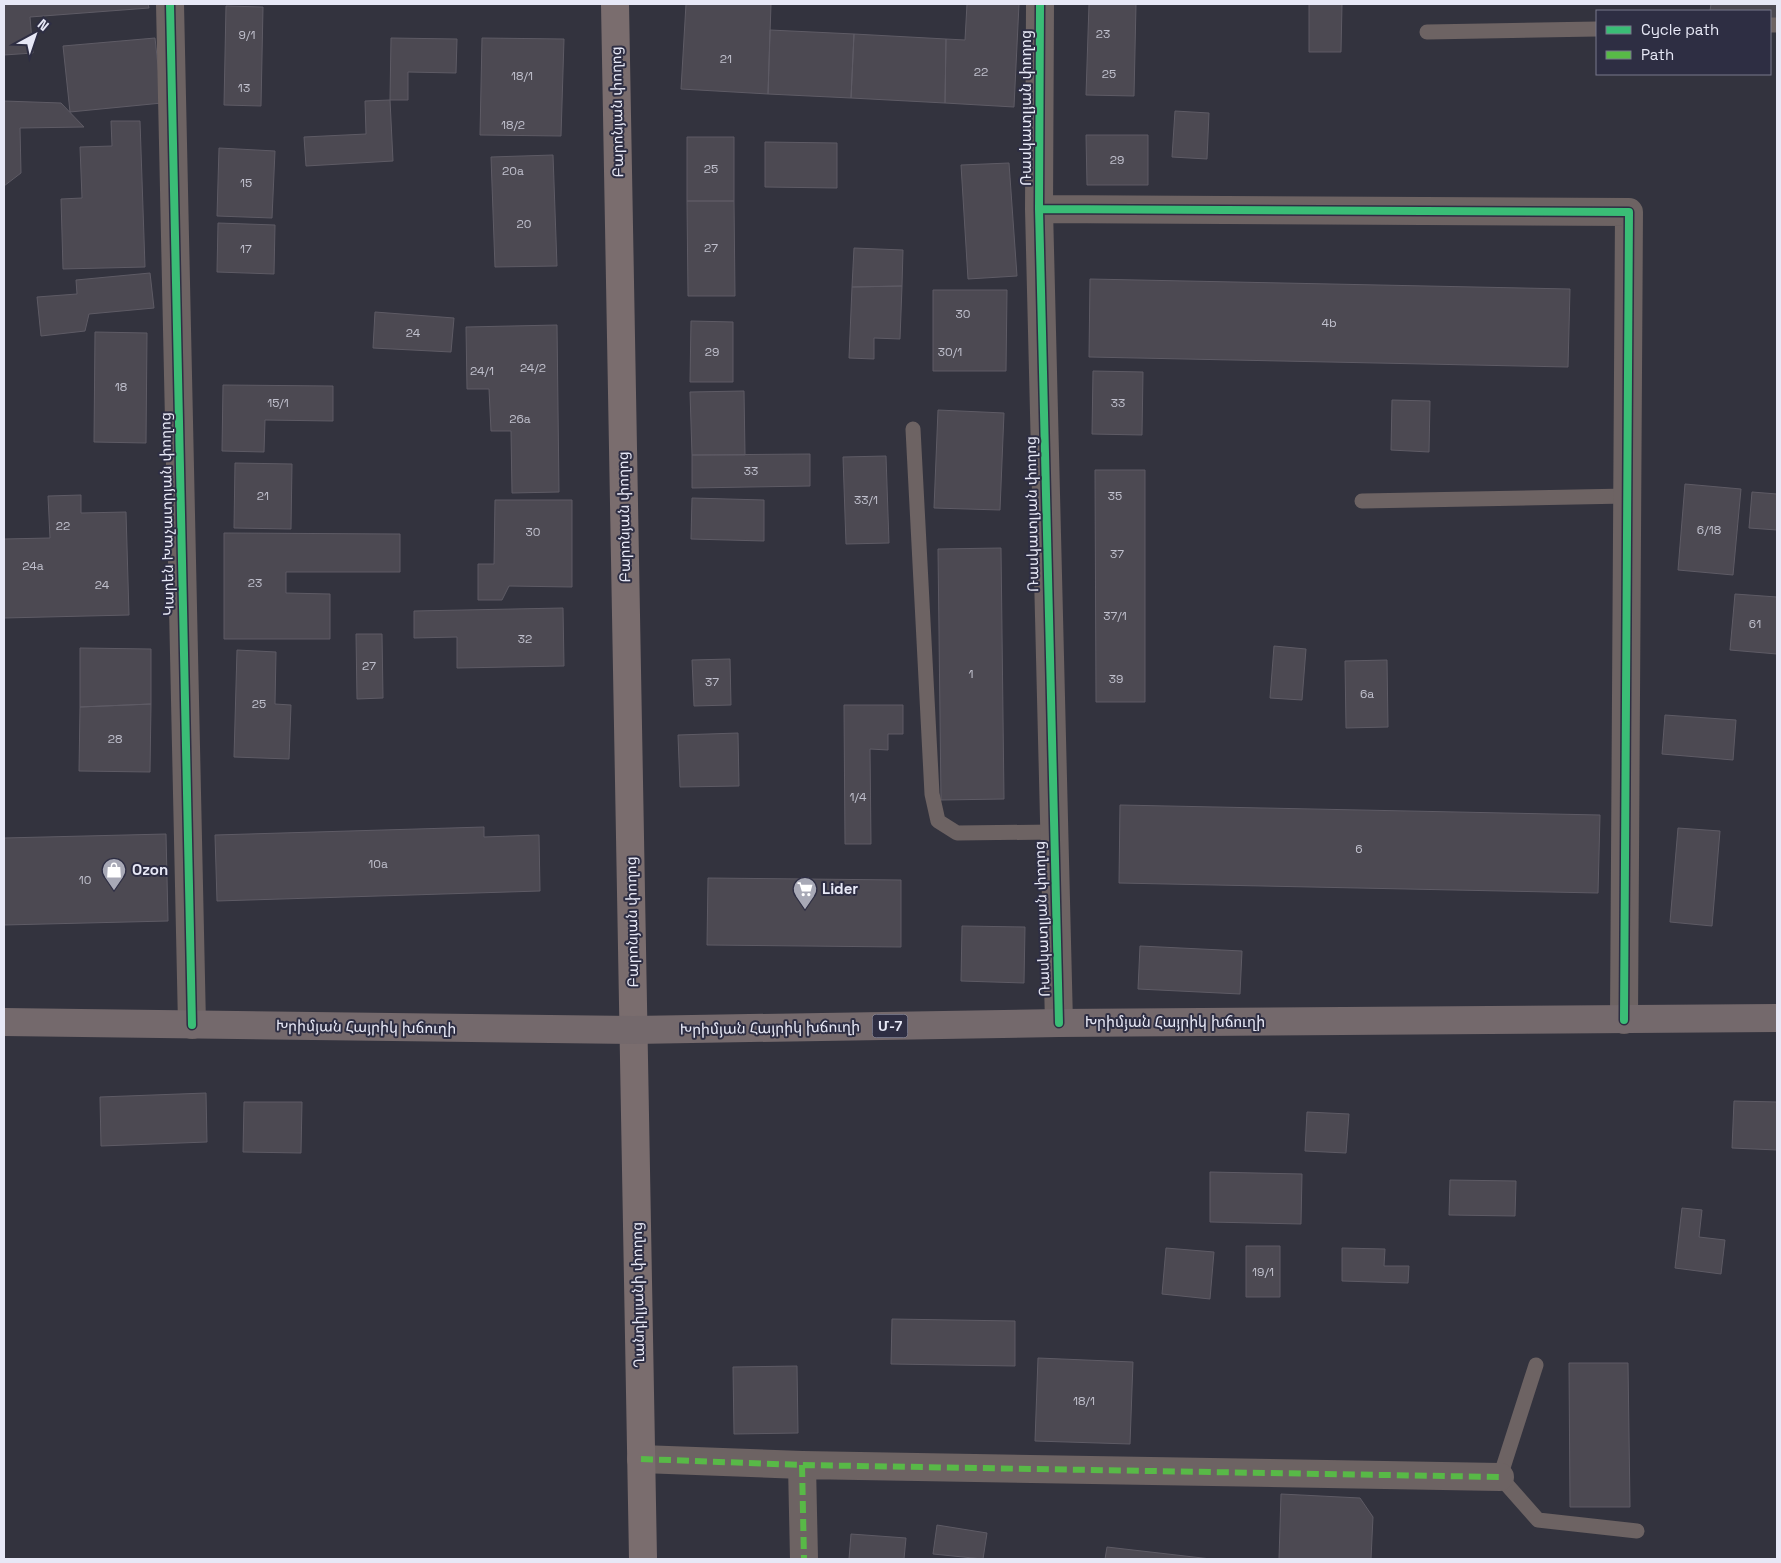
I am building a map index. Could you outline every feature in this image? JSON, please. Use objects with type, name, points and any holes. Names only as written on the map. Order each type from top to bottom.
[{"type":"highway","name":"Խրիմյան Հայրիկ խճուղի","points":[[4,1022],[634,1030],[1059,1023],[1777,1018]]},
{"type":"main road","name":"Բարոնյան փողոց","points":[[615,4],[634,1030]]},
{"type":"main road","name":"Ղանդիլյանի փողոց","points":[[634,1030],[643,1559]]},
{"type":"street","name":"Կարեն Խաչատրյան փողոց","points":[[170,4],[192,1025]]},
{"type":"street","name":"Ռասկատլյան փողոց","points":[[1040,4],[1039,209],[1059,1023]]},
{"type":"street","points":[[1039,209],[1628,212],[1624,1020]]},
{"type":"street","points":[[641,1459],[802,1465],[1500,1477]]},
{"type":"street","points":[[802,1465],[804,1559]]},
{"type":"lane","points":[[1427,32],[1596,29]]},
{"type":"lane","points":[[913,429],[932,794],[938,821],[957,833],[1053,832]]},
{"type":"lane","points":[[1362,501],[1627,496]]},
{"type":"lane","points":[[1536,1365],[1500,1477],[1538,1520],[1637,1531]]},
{"type":"building","points":[[4,4],[148,4],[149,8],[30,17],[33,53],[4,55]]},
{"type":"building","points":[[686,4],[771,4],[768,94],[681,89]]},
{"type":"building","points":[[967,4],[1019,4],[1014,107],[945,103],[946,39],[965,40]]},
{"type":"building","points":[[1089,4],[1136,4],[1134,96],[1086,95]]},
{"type":"building","points":[[1309,4],[1342,4],[1341,52],[1309,52]]},
{"type":"building","points":[[1711,4],[1777,4],[1777,22],[1771,22],[1771,10],[1710,10]]},
{"type":"building","points":[[226,6],[263,7],[261,106],[224,105]]},
{"type":"building","points":[[770,30],[854,34],[851,98],[768,94]]},
{"type":"building","points":[[854,34],[946,39],[945,103],[851,98]]},
{"type":"building","points":[[155,38],[162,103],[70,112],[63,46]]},
{"type":"building","points":[[391,38],[457,39],[456,73],[408,72],[408,100],[390,100]]},
{"type":"building","points":[[482,38],[564,39],[561,136],[480,135]]},
{"type":"building","points":[[390,100],[393,161],[306,166],[304,137],[366,134],[365,101]]},
{"type":"building","points":[[4,101],[61,103],[84,127],[20,128],[21,173],[4,186]]},
{"type":"building","points":[[1175,111],[1209,113],[1207,159],[1172,157]]},
{"type":"building","points":[[111,121],[140,121],[145,267],[63,269],[61,199],[82,198],[80,147],[112,146]]},
{"type":"building","points":[[1086,135],[1148,135],[1148,185],[1087,185]]},
{"type":"building","points":[[687,137],[734,137],[734,201],[687,201]]},
{"type":"building","points":[[765,142],[837,143],[837,188],[765,187]]},
{"type":"building","points":[[219,148],[275,151],[272,218],[217,216]]},
{"type":"building","points":[[553,155],[557,266],[495,267],[491,157]]},
{"type":"building","points":[[1009,163],[1017,276],[968,279],[961,165]]},
{"type":"building","points":[[687,201],[734,201],[735,296],[688,296]]},
{"type":"building","points":[[218,223],[275,225],[274,274],[217,272]]},
{"type":"building","points":[[854,248],[903,250],[902,286],[852,287]]},
{"type":"building","points":[[150,273],[154,308],[89,314],[85,331],[41,336],[37,297],[77,294],[76,280]]},
{"type":"building","points":[[1090,279],[1570,289],[1568,367],[1089,357]]},
{"type":"building","points":[[902,286],[900,339],[874,338],[874,359],[849,358],[852,287]]},
{"type":"building","points":[[933,290],[1007,290],[1006,371],[933,371]]},
{"type":"building","points":[[375,312],[454,318],[451,352],[373,348]]},
{"type":"building","points":[[691,321],[733,322],[733,382],[690,382]]},
{"type":"building","points":[[557,325],[559,492],[512,493],[511,431],[491,431],[489,389],[467,389],[466,327]]},
{"type":"building","points":[[95,332],[147,333],[146,443],[94,442]]},
{"type":"building","points":[[1093,371],[1143,372],[1142,435],[1092,434]]},
{"type":"building","points":[[223,385],[333,386],[333,421],[265,420],[264,452],[222,451]]},
{"type":"building","points":[[744,391],[745,455],[692,455],[690,392]]},
{"type":"building","points":[[1392,400],[1430,401],[1429,452],[1391,450]]},
{"type":"building","points":[[938,410],[1004,413],[1000,510],[934,508]]},
{"type":"building","points":[[810,454],[810,486],[692,488],[692,455]]},
{"type":"building","points":[[886,456],[889,543],[846,544],[843,457]]},
{"type":"building","points":[[235,463],[292,464],[291,529],[234,528]]},
{"type":"building","points":[[1095,470],[1145,470],[1145,702],[1096,702]]},
{"type":"building","points":[[1685,484],[1741,489],[1733,575],[1678,570]]},
{"type":"building","points":[[1752,492],[1777,494],[1777,530],[1749,528]]},
{"type":"building","points":[[81,495],[81,513],[126,512],[129,615],[4,618],[4,539],[50,538],[48,496]]},
{"type":"building","points":[[692,498],[764,500],[764,541],[691,539]]},
{"type":"building","points":[[495,500],[572,500],[572,587],[509,586],[502,600],[478,600],[478,564],[494,564]]},
{"type":"building","points":[[224,533],[400,534],[400,572],[286,572],[286,593],[330,594],[330,639],[224,639]]},
{"type":"building","points":[[1001,548],[1004,799],[941,800],[938,549]]},
{"type":"building","points":[[1735,594],[1777,597],[1777,654],[1730,650]]},
{"type":"building","points":[[563,608],[564,666],[457,668],[457,637],[414,638],[414,611]]},
{"type":"building","points":[[356,634],[382,634],[383,698],[357,699]]},
{"type":"building","points":[[1274,646],[1306,649],[1302,700],[1270,698]]},
{"type":"building","points":[[80,648],[151,649],[151,704],[80,707]]},
{"type":"building","points":[[237,650],[276,652],[275,704],[291,705],[289,759],[234,757]]},
{"type":"building","points":[[730,659],[731,705],[694,706],[692,660]]},
{"type":"building","points":[[1387,660],[1388,727],[1346,728],[1345,661]]},
{"type":"building","points":[[151,704],[150,772],[79,771],[80,707]]},
{"type":"building","points":[[844,705],[903,705],[903,734],[888,734],[888,750],[870,749],[871,844],[845,844]]},
{"type":"building","points":[[1665,715],[1736,720],[1733,760],[1662,754]]},
{"type":"building","points":[[738,733],[739,786],[680,787],[678,735]]},
{"type":"building","points":[[1120,805],[1600,815],[1598,893],[1119,883]]},
{"type":"building","points":[[484,827],[484,837],[539,835],[540,891],[217,901],[215,835]]},
{"type":"building","points":[[1678,828],[1720,831],[1712,926],[1670,922]]},
{"type":"building","points":[[166,834],[168,921],[4,925],[4,838]]},
{"type":"building","points":[[708,878],[901,880],[901,947],[707,945]]},
{"type":"building","points":[[962,926],[1025,927],[1024,983],[961,981]]},
{"type":"building","points":[[1140,946],[1242,951],[1240,994],[1138,989]]},
{"type":"building","points":[[206,1093],[207,1142],[101,1146],[100,1097]]},
{"type":"building","points":[[1734,1101],[1777,1102],[1777,1150],[1732,1148]]},
{"type":"building","points":[[244,1102],[302,1102],[301,1153],[243,1152]]},
{"type":"building","points":[[1307,1112],[1349,1114],[1346,1153],[1305,1151]]},
{"type":"building","points":[[1210,1172],[1302,1174],[1301,1224],[1210,1222]]},
{"type":"building","points":[[1450,1180],[1516,1181],[1515,1216],[1449,1215]]},
{"type":"building","points":[[1682,1208],[1702,1210],[1699,1237],[1725,1240],[1721,1274],[1675,1268]]},
{"type":"building","points":[[1246,1246],[1280,1246],[1280,1297],[1246,1297]]},
{"type":"building","points":[[1166,1248],[1214,1252],[1210,1299],[1162,1294]]},
{"type":"building","points":[[1342,1248],[1385,1249],[1384,1266],[1409,1266],[1408,1283],[1342,1281]]},
{"type":"building","points":[[892,1319],[1015,1321],[1015,1366],[891,1364]]},
{"type":"building","points":[[1038,1358],[1133,1362],[1130,1444],[1035,1441]]},
{"type":"building","points":[[1569,1363],[1628,1363],[1630,1507],[1570,1507]]},
{"type":"building","points":[[797,1366],[798,1433],[734,1434],[733,1367]]},
{"type":"building","points":[[1281,1494],[1360,1498],[1373,1517],[1371,1559],[1279,1559]]},
{"type":"building","points":[[937,1525],[987,1533],[983,1559],[933,1554]]},
{"type":"building","points":[[851,1534],[906,1538],[904,1559],[849,1559]]},
{"type":"building","points":[[1107,1547],[1211,1559],[1105,1559]]},
{"type":"marked path","points":[[641,1459],[802,1465],[1500,1477]]},
{"type":"marked path","points":[[802,1465],[804,1559]]},
{"type":"cycle path","points":[[170,4],[192,1025]]},
{"type":"cycle path","points":[[1040,4],[1039,209],[1059,1023]]},
{"type":"cycle path","points":[[1039,209],[1629,212],[1624,1020]]},
{"type":"place","name":"Ozon","points":[[114,891]]},
{"type":"place","name":"Lider","points":[[805,910]]}]
